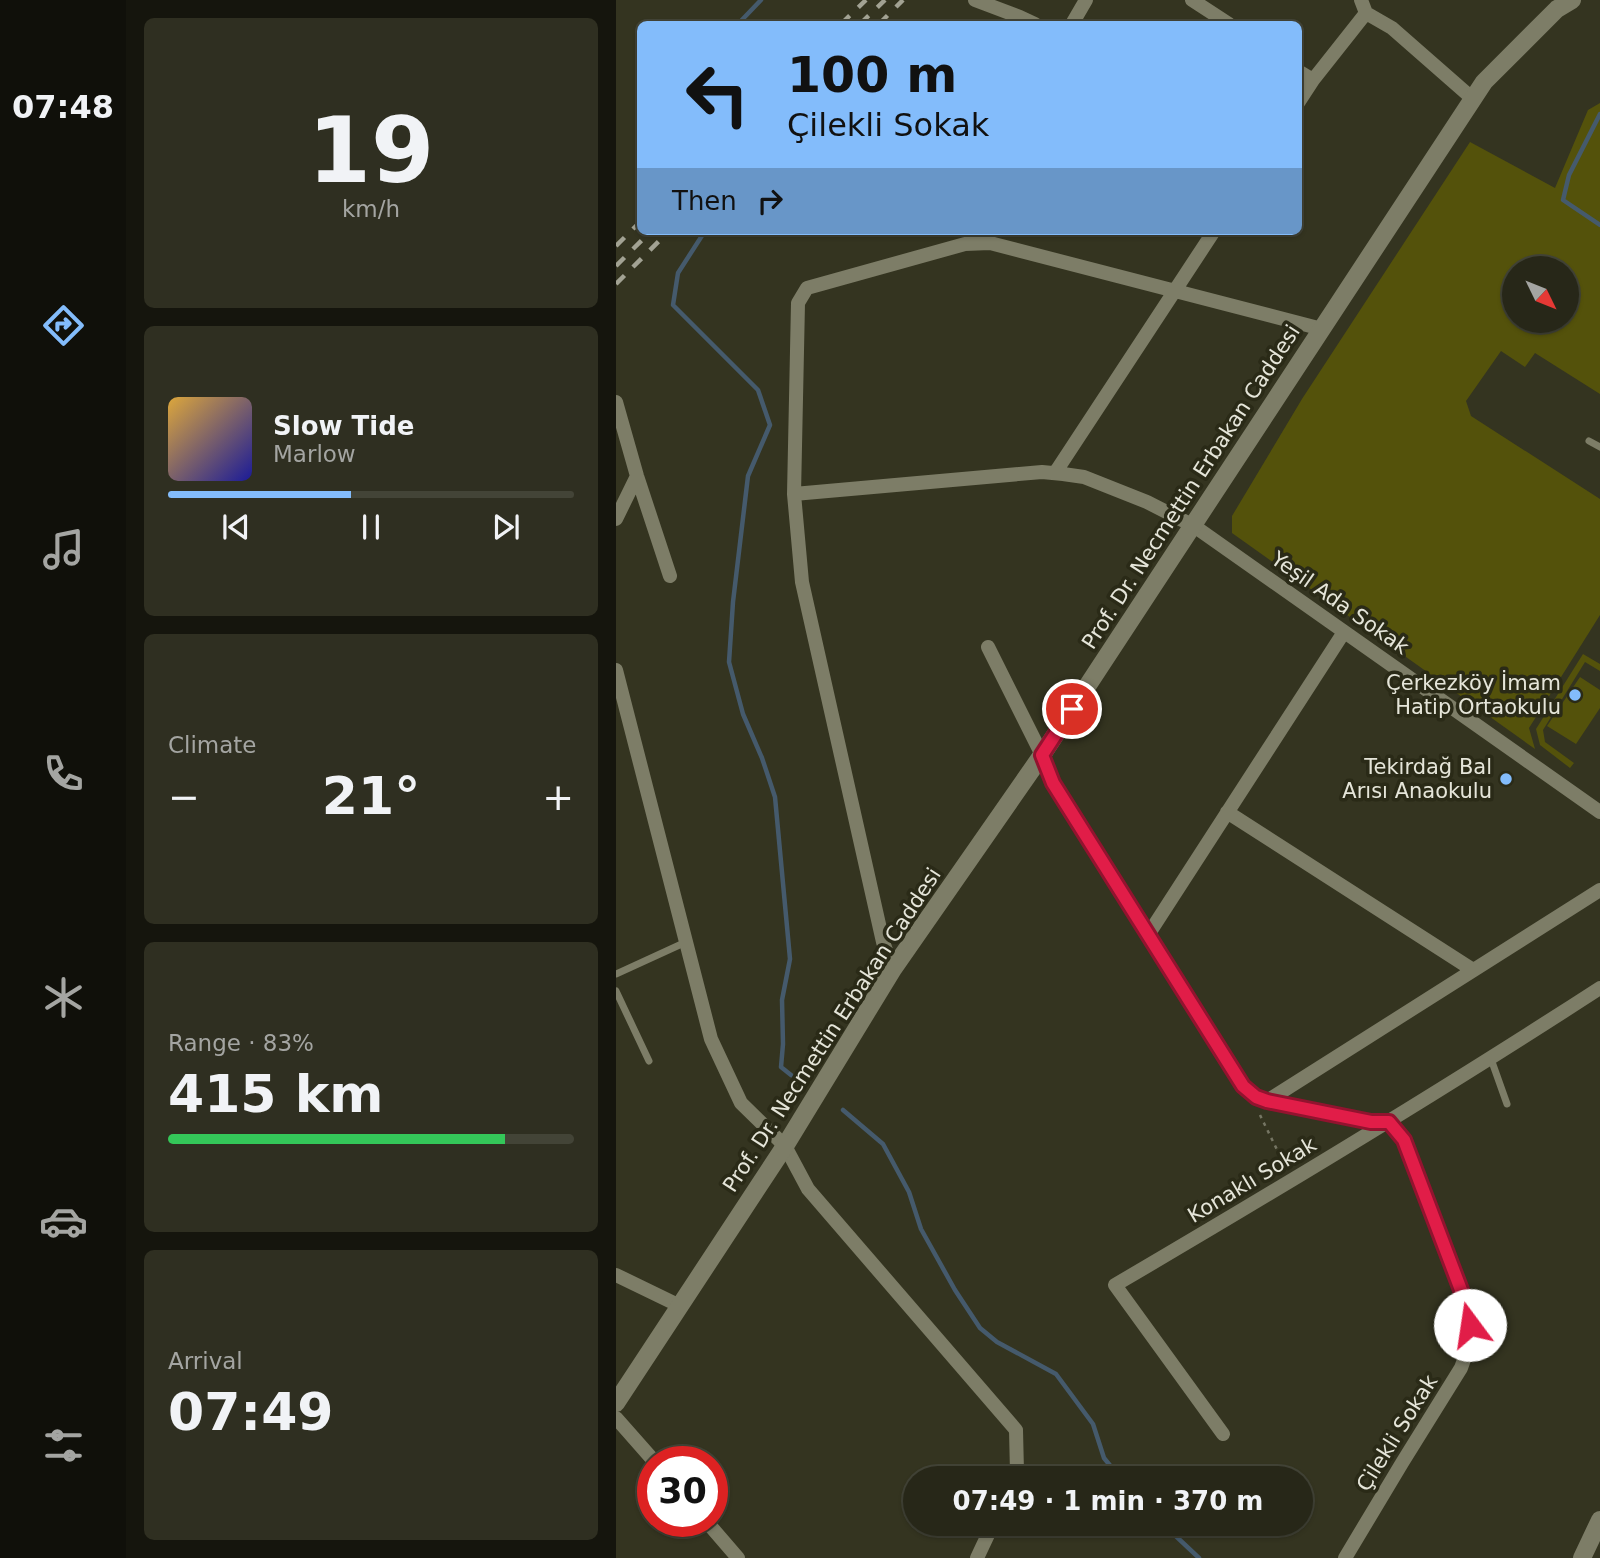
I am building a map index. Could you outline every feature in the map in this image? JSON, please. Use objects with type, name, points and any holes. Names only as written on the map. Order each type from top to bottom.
[{"type":"street","points":[[975,0],[1029,21]]},
{"type":"street","points":[[1074,21],[1086,0]]},
{"type":"street","points":[[1192,0],[1224,21]]},
{"type":"street","name":"Prof. Dr. Necmettin Erbakan Caddesi","points":[[616,1403],[785,1146],[893,970],[1042,755],[1484,82],[1557,9],[1572,0]]},
{"type":"street","points":[[1302,97],[1364,7],[1392,27],[1473,99]]},
{"type":"street","points":[[1302,73],[1313,80]]},
{"type":"street","points":[[1055,473],[1211,235]]},
{"type":"street","points":[[893,970],[883,942],[802,582],[794,494],[798,303],[807,288],[988,237],[1322,329]]},
{"type":"street","points":[[616,402],[670,576]]},
{"type":"street","name":"Yeşil Ada Sokak","points":[[794,494],[1042,472],[1084,477],[1147,502],[1194,526],[1600,812]]},
{"type":"street","points":[[616,519],[638,476]]},
{"type":"street","points":[[1148,935],[1344,632]]},
{"type":"street","points":[[988,647],[1042,755],[1053,783],[1243,1086],[1261,1099],[1371,1122],[1389,1122]]},
{"type":"street","points":[[616,670],[711,1039],[741,1102],[785,1146],[808,1189],[1016,1430],[1017,1466]]},
{"type":"street","points":[[1227,812],[1473,970]]},
{"type":"street","points":[[1261,1099],[1600,890]]},
{"type":"street","name":"Konaklı Sokak","points":[[1223,1434],[1115,1285],[1389,1122],[1600,988]]},
{"type":"street","name":"Çilekli Sokak","points":[[1345,1558],[1461,1368],[1471,1340],[1469,1311],[1404,1140],[1389,1122]]},
{"type":"street","points":[[616,1275],[680,1306]]},
{"type":"street","points":[[616,1418],[640,1446]]},
{"type":"street","points":[[1582,1558],[1600,1520]]},
{"type":"street","points":[[977,1558],[987,1536]]},
{"type":"street","points":[[720,1537],[738,1558]]},
{"type":"lane","points":[[1589,440],[1600,447]]},
{"type":"lane","points":[[616,974],[686,942]]},
{"type":"lane","points":[[616,991],[649,1062]]},
{"type":"lane","points":[[1491,1059],[1507,1104]]},
{"type":"path","points":[[1261,1099],[1257,1108],[1292,1181]]},
{"type":"shaded area","points":[[1600,103],[1600,394],[1535,353],[1525,367],[1501,351],[1466,401],[1471,416],[1600,499],[1600,615],[1529,728],[1535,749],[1232,533],[1232,516],[1302,399],[1470,142],[1555,188],[1588,110]]},
{"type":"shaded area","points":[[1583,654],[1600,664],[1600,671],[1585,662],[1543,730],[1545,742],[1574,763],[1570,768],[1540,745],[1536,729]]},
{"type":"shaded area","points":[[1580,677],[1600,690],[1600,708],[1576,744],[1547,726]]},
{"type":"waterway","points":[[741,21],[761,0]]},
{"type":"waterway","points":[[1600,114],[1569,175],[1563,200],[1600,225]]},
{"type":"waterway","points":[[702,235],[678,273],[673,305],[758,390],[770,425],[748,476],[733,602],[729,662],[743,714],[775,797],[790,959],[782,1000],[781,1067],[791,1075]]},
{"type":"waterway","points":[[843,1110],[883,1144],[909,1192],[921,1229],[980,1328],[997,1342],[1056,1374],[1093,1424],[1104,1458],[1110,1466]]},
{"type":"waterway","points":[[1176,1536],[1199,1558]]},
{"type":"railway","points":[[844,21],[866,0]]},
{"type":"railway","points":[[863,21],[885,0]]},
{"type":"railway","points":[[882,21],[903,0]]},
{"type":"railway","points":[[616,246],[637,225]]},
{"type":"railway","points":[[616,266],[647,235]]},
{"type":"railway","points":[[616,284],[665,235]]},
{"type":"place","name":"Çerkezköy İmam Hatip Ortaokulu","points":[[1575,695]]},
{"type":"place","name":"Tekirdağ Bal Arısı Anaokulu","points":[[1506,779]]},
{"type":"route","points":[[1072,709],[1042,755],[1053,783],[1243,1086],[1256,1097],[1267,1101],[1371,1122],[1389,1122],[1404,1140],[1469,1311],[1470,1325]]}]
